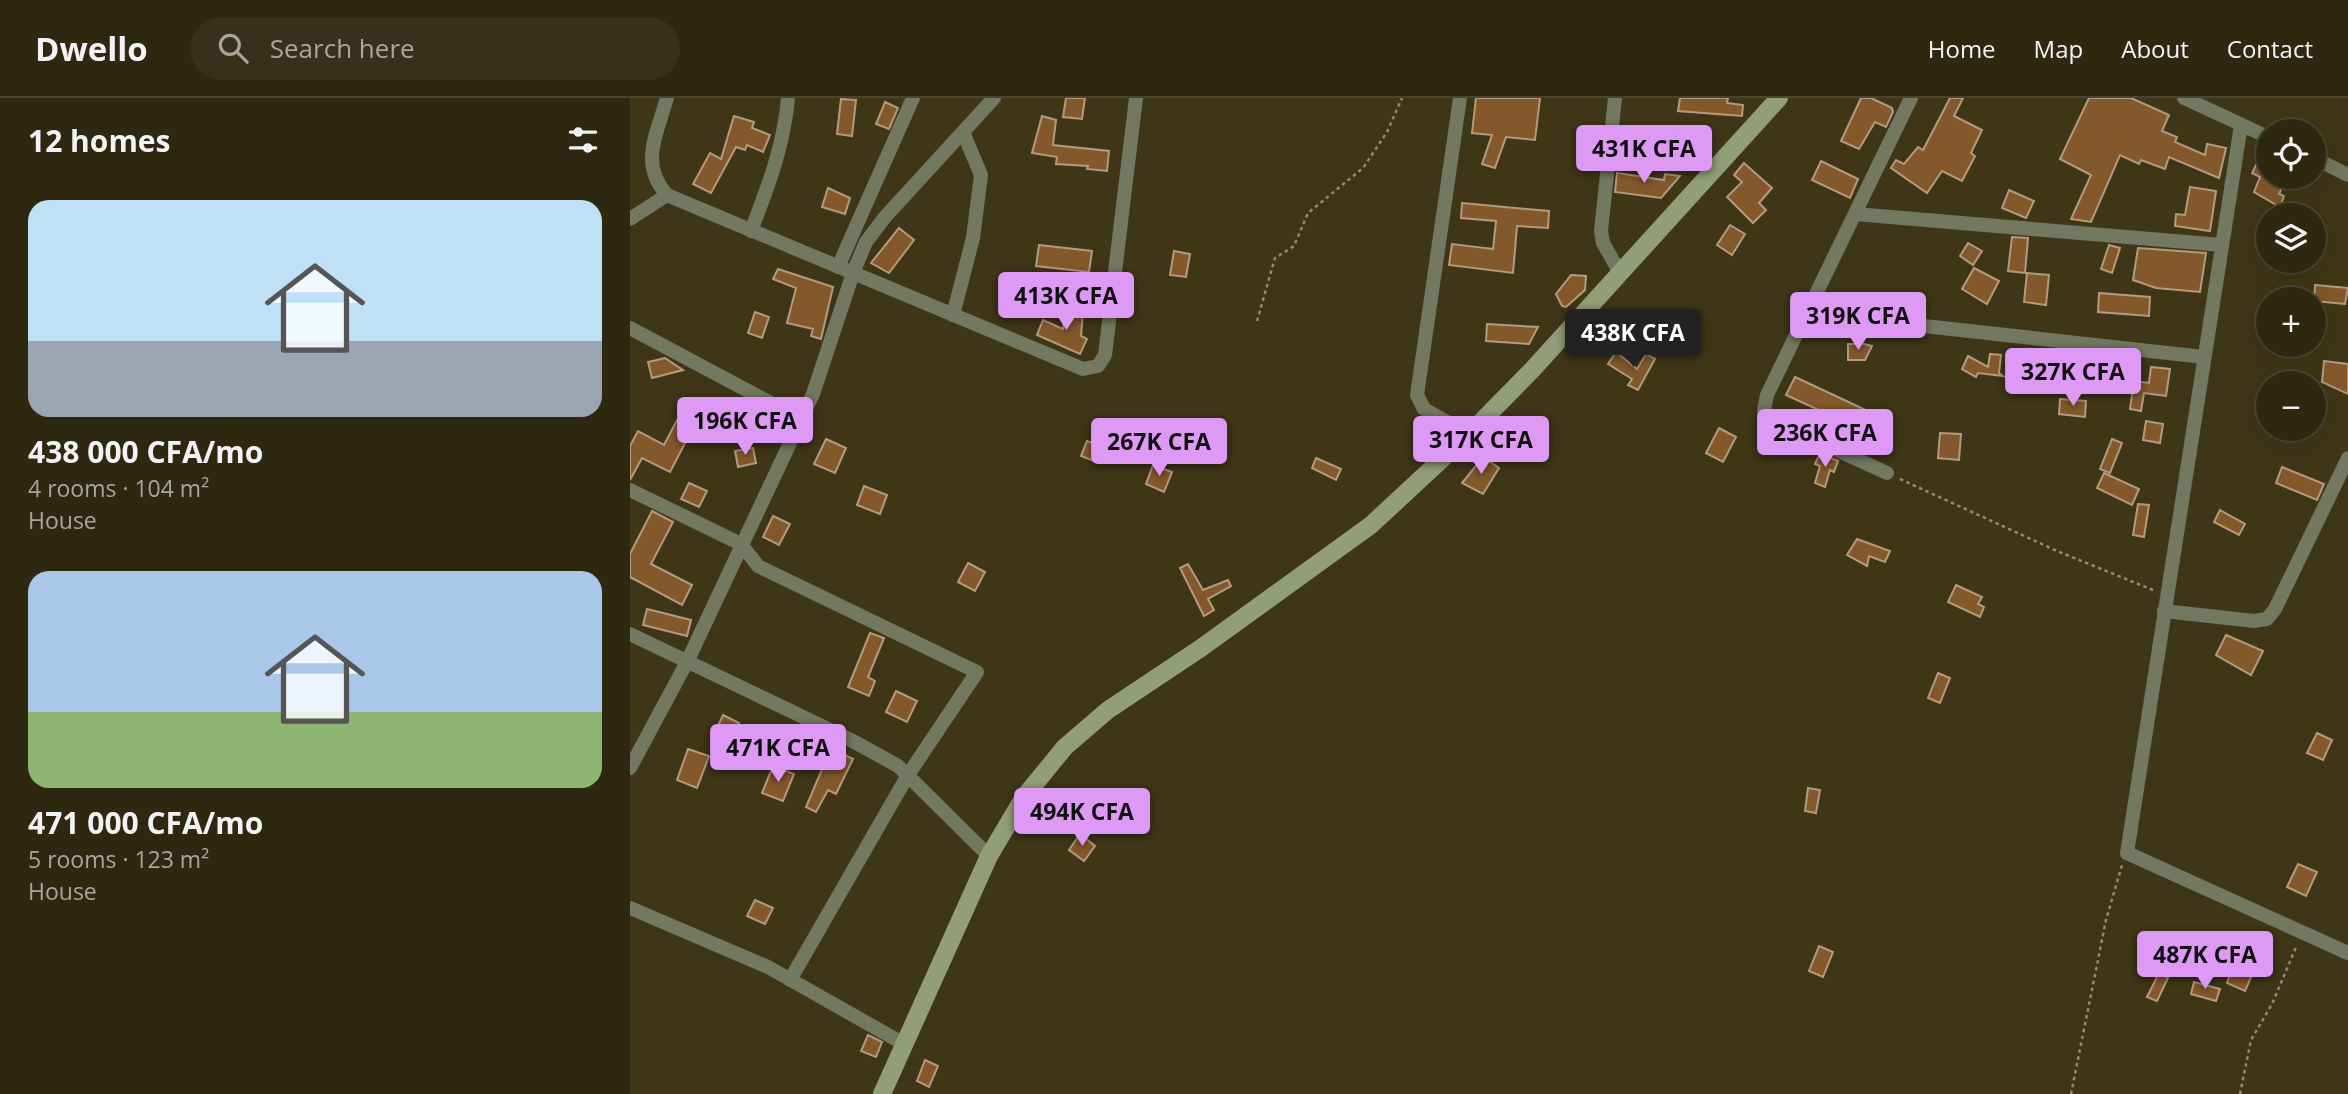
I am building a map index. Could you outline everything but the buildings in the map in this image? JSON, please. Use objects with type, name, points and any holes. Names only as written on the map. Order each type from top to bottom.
[{"type":"main road","points":[[882,1094],[989,856],[1024,797],[1065,747],[1108,710],[1201,648],[1371,525],[1469,434],[1532,370],[1619,271],[1779,98]]},
{"type":"street","points":[[667,98],[652,153],[652,176],[667,195],[1083,369],[1098,366],[1105,355],[1136,98]]},
{"type":"street","points":[[751,231],[772,177],[786,123],[788,98]]},
{"type":"street","points":[[838,267],[913,98]]},
{"type":"street","points":[[630,768],[688,660],[801,419],[866,242],[885,217],[995,98]]},
{"type":"street","points":[[1460,98],[1417,395],[1424,409],[1469,434]]},
{"type":"street","points":[[1615,98],[1601,231],[1603,243],[1619,271]]},
{"type":"street","points":[[1887,473],[1771,420],[1764,410],[1767,395],[1911,98]]},
{"type":"street","points":[[2184,98],[2256,132]]},
{"type":"street","points":[[2241,125],[2127,853],[2348,953]]},
{"type":"street","points":[[953,315],[974,238],[981,175],[963,132]]},
{"type":"street","points":[[2326,164],[2348,174]]},
{"type":"street","points":[[630,219],[667,195]]},
{"type":"street","points":[[1855,214],[2222,245]]},
{"type":"street","points":[[1807,313],[2204,357]]},
{"type":"street","points":[[630,328],[801,419]]},
{"type":"street","points":[[2166,604],[2254,621],[2267,619],[2348,458]]},
{"type":"street","points":[[630,490],[741,544],[758,566],[977,672],[908,775],[790,980]]},
{"type":"street","points":[[630,634],[851,740],[908,775],[989,856]]},
{"type":"street","points":[[630,908],[790,980],[904,1044]]},
{"type":"path","points":[[1256,321],[1275,258],[1294,246],[1308,213],[1363,168],[1387,132],[1402,98]]},
{"type":"path","points":[[1887,473],[2166,604]]},
{"type":"path","points":[[2071,1094],[2106,920],[2127,853]]},
{"type":"path","points":[[2241,1094],[2251,1040],[2272,1004],[2303,932]]}]
